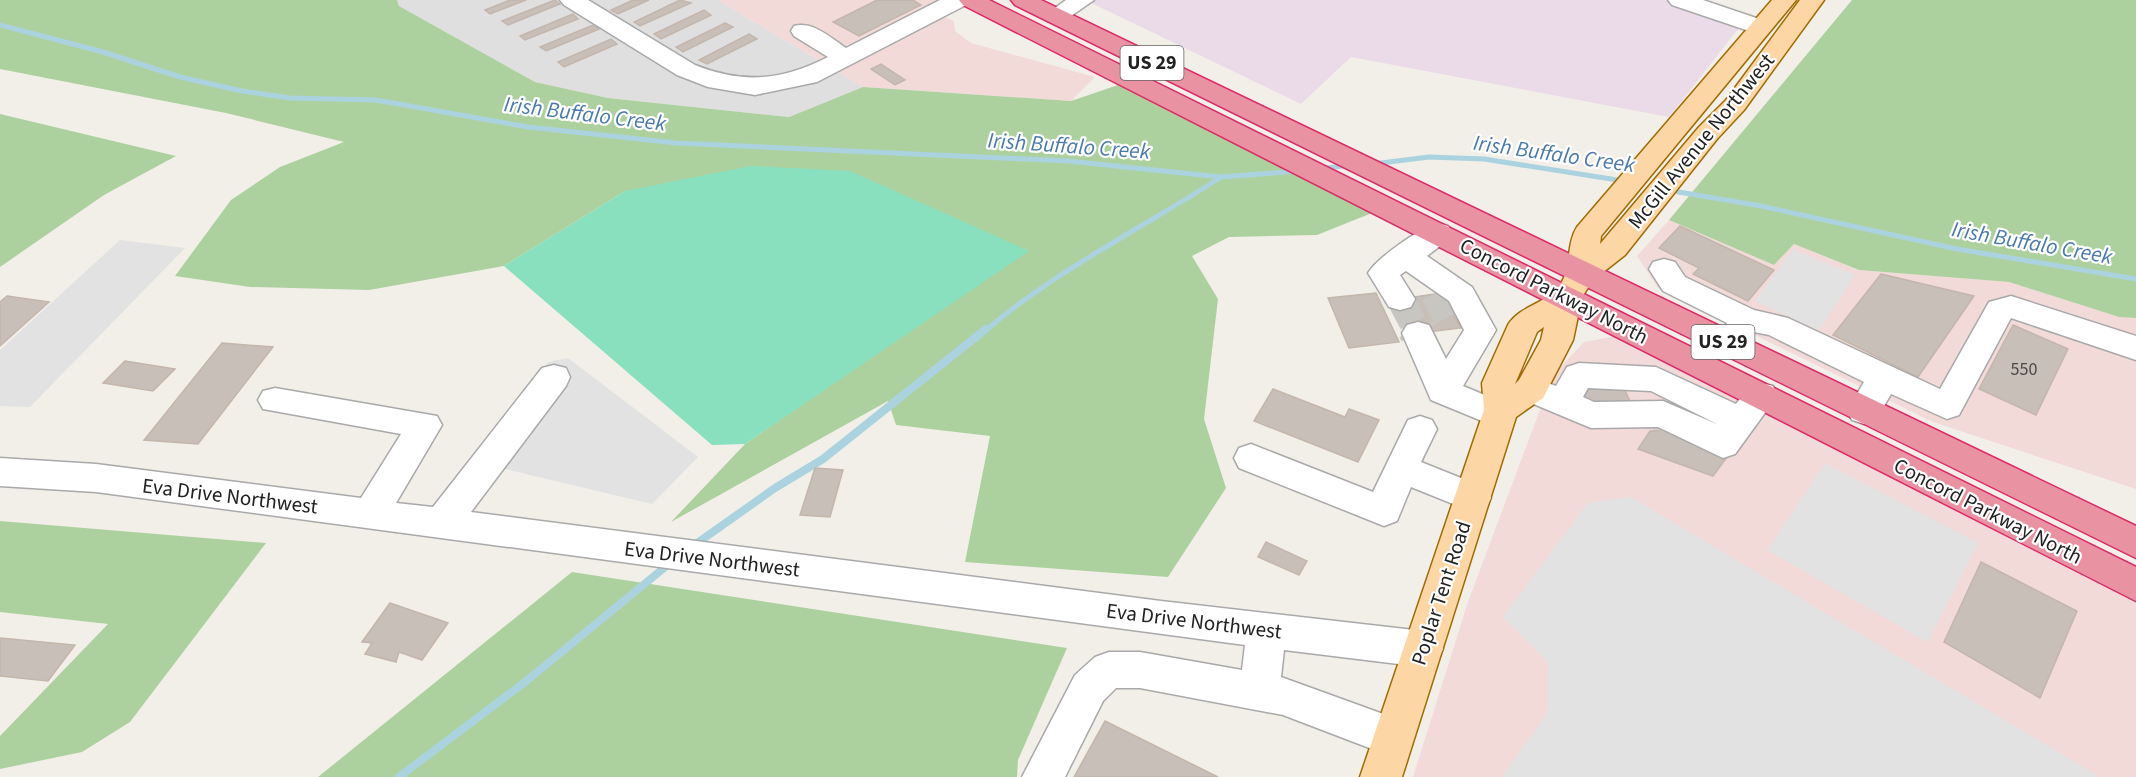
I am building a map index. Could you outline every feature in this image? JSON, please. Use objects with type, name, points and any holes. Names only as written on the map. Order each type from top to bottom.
[{"type":"highway","name":"Concord Parkway North","points":[[971,0],[1000,15],[1225,113],[1282,127],[1413,191],[1574,285],[1758,406],[2136,585]]},
{"type":"highway","name":"Concord Parkway North","points":[[1023,0],[1056,16],[1382,205],[1438,232],[1574,285],[1737,332],[1864,411],[2136,543]]},
{"type":"highway","points":[[1758,406],[1856,427],[2136,560]]},
{"type":"main road","name":"McGill Avenue Northwest","points":[[1574,285],[1587,234],[1784,0]]},
{"type":"main road","name":"McGill Avenue Northwest","points":[[1574,285],[1615,248],[1735,105],[1812,0]]},
{"type":"main road","points":[[1701,144],[1754,56],[1753,35]]},
{"type":"main road","points":[[1500,413],[1531,389],[1557,340],[1574,285]]},
{"type":"main road","name":"Poplar Tent Road","points":[[1381,777],[1500,413],[1498,383],[1524,325],[1574,285]]},
{"type":"street","points":[[572,0],[687,70],[708,79],[755,87],[778,85],[807,77],[958,0]]},
{"type":"street","points":[[1056,16],[1082,0]]},
{"type":"street","points":[[1680,0],[1753,35]]},
{"type":"street","points":[[803,31],[846,58]]},
{"type":"street","points":[[1399,262],[1438,232]]},
{"type":"street","points":[[1399,262],[1417,296]]},
{"type":"street","points":[[1399,262],[1461,294],[1480,330],[1445,352],[1500,413]]},
{"type":"street","points":[[1664,269],[1674,284],[1737,332],[1778,326],[1947,406],[2000,310],[2011,307],[2136,348]]},
{"type":"street","points":[[1531,389],[1563,403],[1591,415],[1663,414],[1723,445],[1758,406],[1656,379],[1579,375],[1563,403]]},
{"type":"street","points":[[441,524],[554,376]]},
{"type":"street","points":[[1864,411],[1884,377]]},
{"type":"street","points":[[1655,414],[1656,379]]},
{"type":"street","points":[[275,400],[425,425],[370,514]]},
{"type":"street","points":[[1251,458],[1384,511],[1400,468],[1420,429]]},
{"type":"street","points":[[1400,468],[1473,498]]},
{"type":"street","name":"Eva Drive Northwest","points":[[0,472],[96,478],[1267,631],[1423,649]]},
{"type":"street","points":[[1259,692],[1267,631]]},
{"type":"street","points":[[1043,777],[1089,688],[1096,679],[1109,670],[1140,670],[1283,696],[1393,737]]},
{"type":"shaded area","points":[[397,0],[718,0],[863,87],[789,117],[608,98],[535,82],[399,6]]},
{"type":"shaded area","points":[[718,0],[942,0],[940,15],[954,21],[955,31],[971,43],[1095,77],[1071,101],[863,87]]},
{"type":"shaded area","points":[[1665,0],[1742,24],[1669,117],[1351,57],[1301,104],[1087,1]]},
{"type":"shaded area","points":[[1669,220],[1774,265],[1794,244],[1859,270],[2009,282],[2119,317],[2136,318],[2136,489],[1933,422],[1658,288],[1637,256]]},
{"type":"shaded area","points":[[120,240],[185,248],[30,407],[0,406],[0,350]]},
{"type":"shaded area","points":[[1793,249],[1855,275],[1819,330],[1755,301]]},
{"type":"shaded area","points":[[1616,336],[2136,603],[2136,777],[1413,777],[1468,602],[1553,375],[1584,342]]},
{"type":"shaded area","points":[[568,358],[698,457],[652,504],[471,461],[548,362]]},
{"type":"shaded area","points":[[1825,463],[1978,543],[1927,642],[1767,550]]},
{"type":"shaded area","points":[[1631,497],[2100,777],[1502,777],[1547,713],[1548,662],[1503,617],[1588,503]]},
{"type":"green space","points":[[0,0],[397,0],[399,6],[535,82],[608,98],[789,117],[863,87],[1071,101],[1118,85],[1372,213],[1317,235],[1229,237],[1192,256],[1218,299],[1204,419],[1226,488],[1168,577],[965,562],[990,436],[896,425],[888,401],[671,522],[745,444],[1028,250],[625,191],[504,266],[369,290],[250,287],[175,276],[231,200],[280,167],[344,142],[226,113],[0,69]]},
{"type":"green space","points":[[1852,0],[2136,0],[2136,318],[2119,317],[2009,282],[1859,270],[1794,244],[1774,265],[1669,220]]},
{"type":"green space","points":[[0,114],[176,156],[104,195],[0,267]]},
{"type":"green space","points":[[751,166],[850,171],[1029,251],[745,444],[712,445],[504,266],[625,191]]},
{"type":"green space","points":[[0,521],[266,543],[130,722],[82,752],[0,769],[0,736],[108,624],[0,612]]},
{"type":"green space","points":[[572,572],[1067,648],[1018,760],[1017,777],[318,777]]},
{"type":"building","points":[[510,0],[526,0],[490,14],[485,10]]},
{"type":"building","points":[[555,0],[560,4],[508,25],[502,21]]},
{"type":"building","points":[[633,0],[649,0],[618,14],[611,10]]},
{"type":"building","points":[[680,0],[691,3],[640,26],[634,22]]},
{"type":"building","points":[[877,0],[913,0],[921,5],[859,36],[833,22]]},
{"type":"building","points":[[704,10],[711,15],[661,39],[654,34]]},
{"type":"building","points":[[573,14],[578,19],[525,40],[520,36]]},
{"type":"building","points":[[725,23],[733,27],[683,52],[676,47]]},
{"type":"building","points":[[593,25],[599,29],[546,51],[540,47]]},
{"type":"building","points":[[749,34],[757,39],[707,64],[699,60]]},
{"type":"building","points":[[611,39],[617,44],[564,67],[558,62]]},
{"type":"building","points":[[881,64],[905,80],[895,85],[871,69]]},
{"type":"building","points":[[1680,226],[1774,270],[1748,301],[1693,274],[1699,268],[1659,248]]},
{"type":"building","points":[[1881,274],[1974,296],[1918,377],[1833,335]]},
{"type":"building","points":[[1376,293],[1399,342],[1349,348],[1328,298]]},
{"type":"building","points":[[1441,293],[1461,328],[1411,334],[1393,300]]},
{"type":"building","points":[[7,296],[49,302],[0,346],[0,302]]},
{"type":"building","points":[[2013,325],[2068,349],[2036,415],[1979,389]]},
{"type":"building","points":[[222,343],[273,347],[198,444],[144,440]]},
{"type":"building","points":[[125,361],[175,369],[153,391],[103,383]]},
{"type":"building","points":[[1624,388],[1633,408],[1584,408],[1576,389]]},
{"type":"building","points":[[1273,389],[1345,417],[1349,409],[1379,420],[1358,462],[1254,421]]},
{"type":"building","points":[[1672,429],[1727,457],[1713,476],[1638,449],[1650,431]]},
{"type":"building","points":[[815,468],[843,470],[830,517],[800,515]]},
{"type":"building","points":[[1266,542],[1307,561],[1299,575],[1258,557]]},
{"type":"building","points":[[1981,562],[2077,611],[2040,698],[1944,642]]},
{"type":"building","points":[[390,603],[448,623],[422,660],[399,652],[396,662],[365,654],[372,643],[362,642]]},
{"type":"building","points":[[0,638],[75,645],[48,681],[0,676]]},
{"type":"building","points":[[1105,721],[1218,777],[1074,777]]},
{"type":"waterway","name":"Irish Buffalo Creek","points":[[0,25],[103,52],[180,77],[242,91],[290,98],[376,100],[528,127],[676,143],[1068,161],[1221,177]]},
{"type":"waterway","name":"Irish Buffalo Creek","points":[[1373,164],[1429,157],[1484,159],[1624,181]]},
{"type":"waterway","name":"Irish Buffalo Creek","points":[[1320,169],[1350,165]]},
{"type":"waterway","name":"Irish Buffalo Creek","points":[[1221,177],[1300,171]]},
{"type":"waterway","points":[[985,331],[1012,309],[1070,269],[1221,177]]},
{"type":"waterway","name":"Irish Buffalo Creek","points":[[1667,190],[1761,206],[1957,249],[2136,279]]},
{"type":"waterway","points":[[693,546],[775,488],[823,459],[986,329]]},
{"type":"waterway","points":[[399,777],[525,682],[670,563]]},
{"type":"tunnel","points":[[1434,294],[1453,329]]},
{"type":"tunnel","points":[[1400,299],[1417,331]]}]
